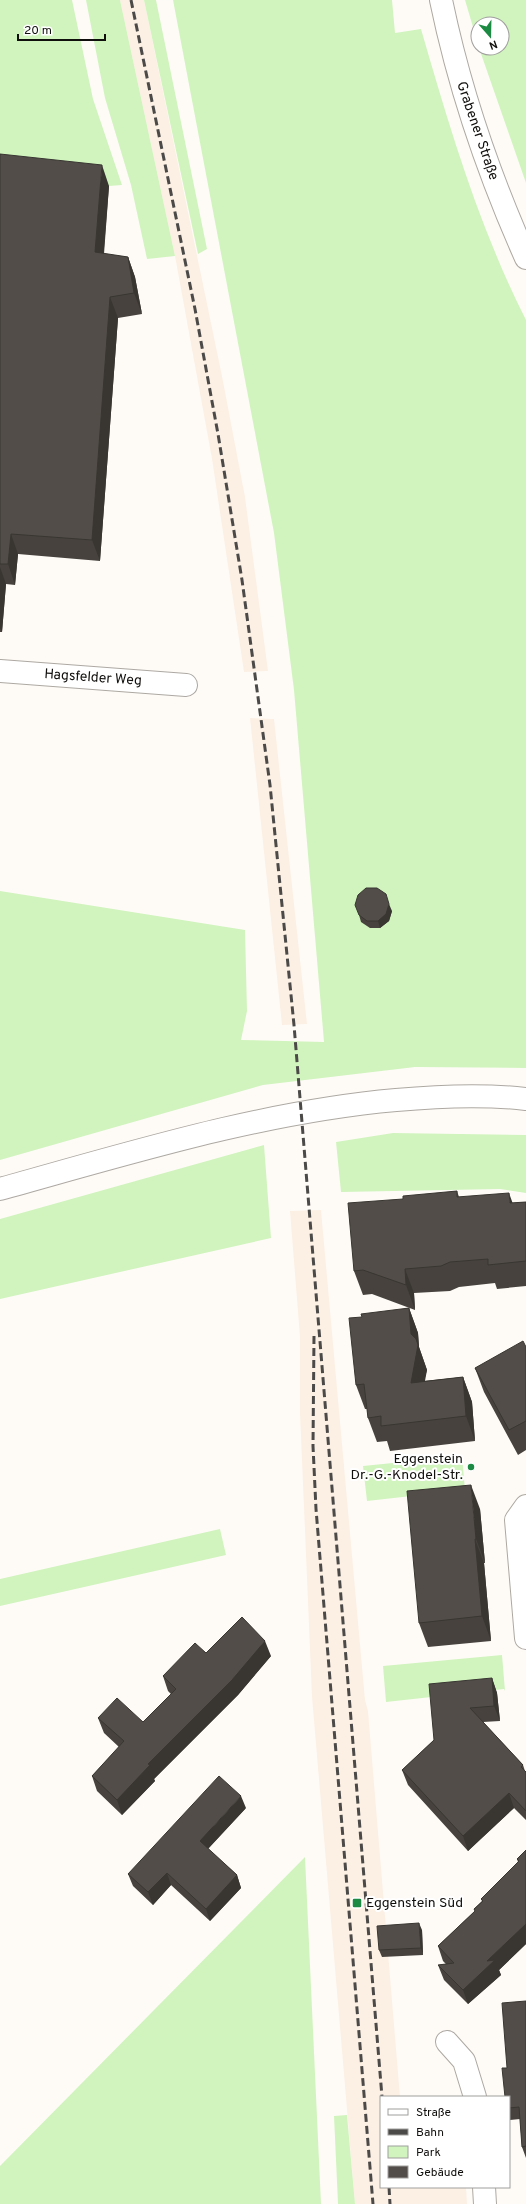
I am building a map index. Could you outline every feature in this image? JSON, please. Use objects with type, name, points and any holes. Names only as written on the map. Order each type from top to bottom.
[{"type":"street","name":"Grabener Straße","points":[[441,0],[451,50],[476,134],[526,258]]},
{"type":"street","name":"Hagsfelder Weg","points":[[0,671],[186,685]]},
{"type":"street","points":[[0,1189],[159,1145],[304,1112],[360,1103],[428,1097],[506,1096],[526,1099]]},
{"type":"street","points":[[526,1506],[516,1520],[526,1638]]},
{"type":"street","points":[[447,2042],[464,2061],[475,2096]]},
{"type":"street","points":[[484,2188],[485,2204]]},
{"type":"shaded area","points":[[120,0],[144,0],[222,376],[245,497],[268,671],[244,672],[212,459],[175,256]]},
{"type":"shaded area","points":[[250,718],[274,719],[307,1024],[282,1025]]},
{"type":"shaded area","points":[[321,1210],[365,1700],[368,1711],[400,2096],[380,2096],[380,2188],[466,2188],[467,2204],[355,2204],[312,1697],[300,1413],[300,1337],[290,1211]]},
{"type":"green space","points":[[0,0],[72,0],[93,99],[122,185],[109,186],[0,175]]},
{"type":"green space","points":[[86,0],[120,0],[175,256],[147,259],[131,185],[105,98]]},
{"type":"green space","points":[[144,0],[156,0],[207,249],[198,254]]},
{"type":"green space","points":[[173,0],[392,0],[395,33],[421,29],[443,104],[467,177],[494,249],[526,320],[526,1068],[415,1067],[263,1085],[0,1160],[0,891],[245,930],[247,1011],[241,1040],[324,1042],[294,690],[274,533]]},
{"type":"green space","points":[[465,0],[526,0],[526,183],[482,56],[510,56],[510,16],[470,17]]},
{"type":"green space","points":[[393,1133],[526,1135],[526,1193],[500,1189],[341,1192],[336,1142]]},
{"type":"green space","points":[[264,1145],[271,1238],[0,1299],[0,1219]]},
{"type":"green space","points":[[462,1456],[465,1490],[367,1501],[363,1466]]},
{"type":"green space","points":[[220,1529],[226,1555],[0,1606],[0,1579]]},
{"type":"green space","points":[[502,1655],[505,1691],[504,1689],[386,1702],[383,1666]]},
{"type":"green space","points":[[305,1857],[321,2204],[0,2204],[0,2166]]},
{"type":"green space","points":[[347,2115],[355,2204],[338,2204],[334,2116]]},
{"type":"building","points":[[0,154],[102,165],[95,252],[128,257],[134,293],[110,297],[92,540],[11,534],[8,564],[0,564]]},
{"type":"building","points":[[366,888],[377,888],[386,894],[389,904],[386,914],[378,921],[367,921],[359,915],[355,905],[358,895]]},
{"type":"building","points":[[457,1191],[457,1197],[509,1193],[510,1203],[526,1202],[526,1261],[488,1265],[488,1259],[450,1262],[441,1266],[405,1269],[406,1285],[363,1270],[354,1271],[348,1203],[403,1199],[403,1196]]},
{"type":"building","points":[[409,1308],[411,1334],[416,1339],[418,1345],[411,1383],[463,1377],[466,1416],[381,1426],[381,1416],[368,1418],[364,1384],[356,1385],[349,1318],[362,1317],[361,1314]]},
{"type":"building","points":[[523,1341],[526,1347],[526,1421],[509,1430],[475,1368]]},
{"type":"building","points":[[471,1485],[482,1616],[419,1623],[407,1491]]},
{"type":"building","points":[[242,1617],[265,1641],[232,1680],[148,1764],[150,1765],[117,1800],[92,1776],[124,1741],[98,1718],[117,1698],[143,1722],[176,1689],[163,1676],[195,1643],[206,1653]]},
{"type":"building","points":[[492,1678],[494,1706],[470,1708],[523,1765],[521,1767],[526,1772],[526,1811],[509,1793],[463,1836],[402,1770],[434,1740],[429,1684]]},
{"type":"building","points":[[219,1776],[241,1796],[200,1841],[237,1875],[206,1909],[167,1873],[148,1892],[128,1874]]},
{"type":"building","points":[[526,1850],[526,1924],[487,1961],[495,1960],[463,1990],[438,1965],[454,1963],[438,1946],[475,1911],[474,1909],[483,1901],[481,1899],[519,1861],[517,1859]]},
{"type":"building","points":[[419,1923],[421,1948],[379,1950],[377,1926]]},
{"type":"building","points":[[526,2001],[526,2146],[522,2147],[519,2107],[510,2108],[510,2096],[505,2096],[502,2068],[507,2068],[502,2003]]},
{"type":"railway","points":[[131,0],[195,309],[218,434],[242,580],[270,785],[294,1025],[382,2096]]},
{"type":"railway","points":[[314,1336],[313,1446],[316,1509],[373,2204]]},
{"type":"railway","points":[[389,2188],[390,2204]]},
{"type":"place","name":"Eggenstein Dr.-G.-Knodel-Str.","points":[[471,1467]]},
{"type":"place","name":"Eggenstein Süd","points":[[357,1903]]}]
